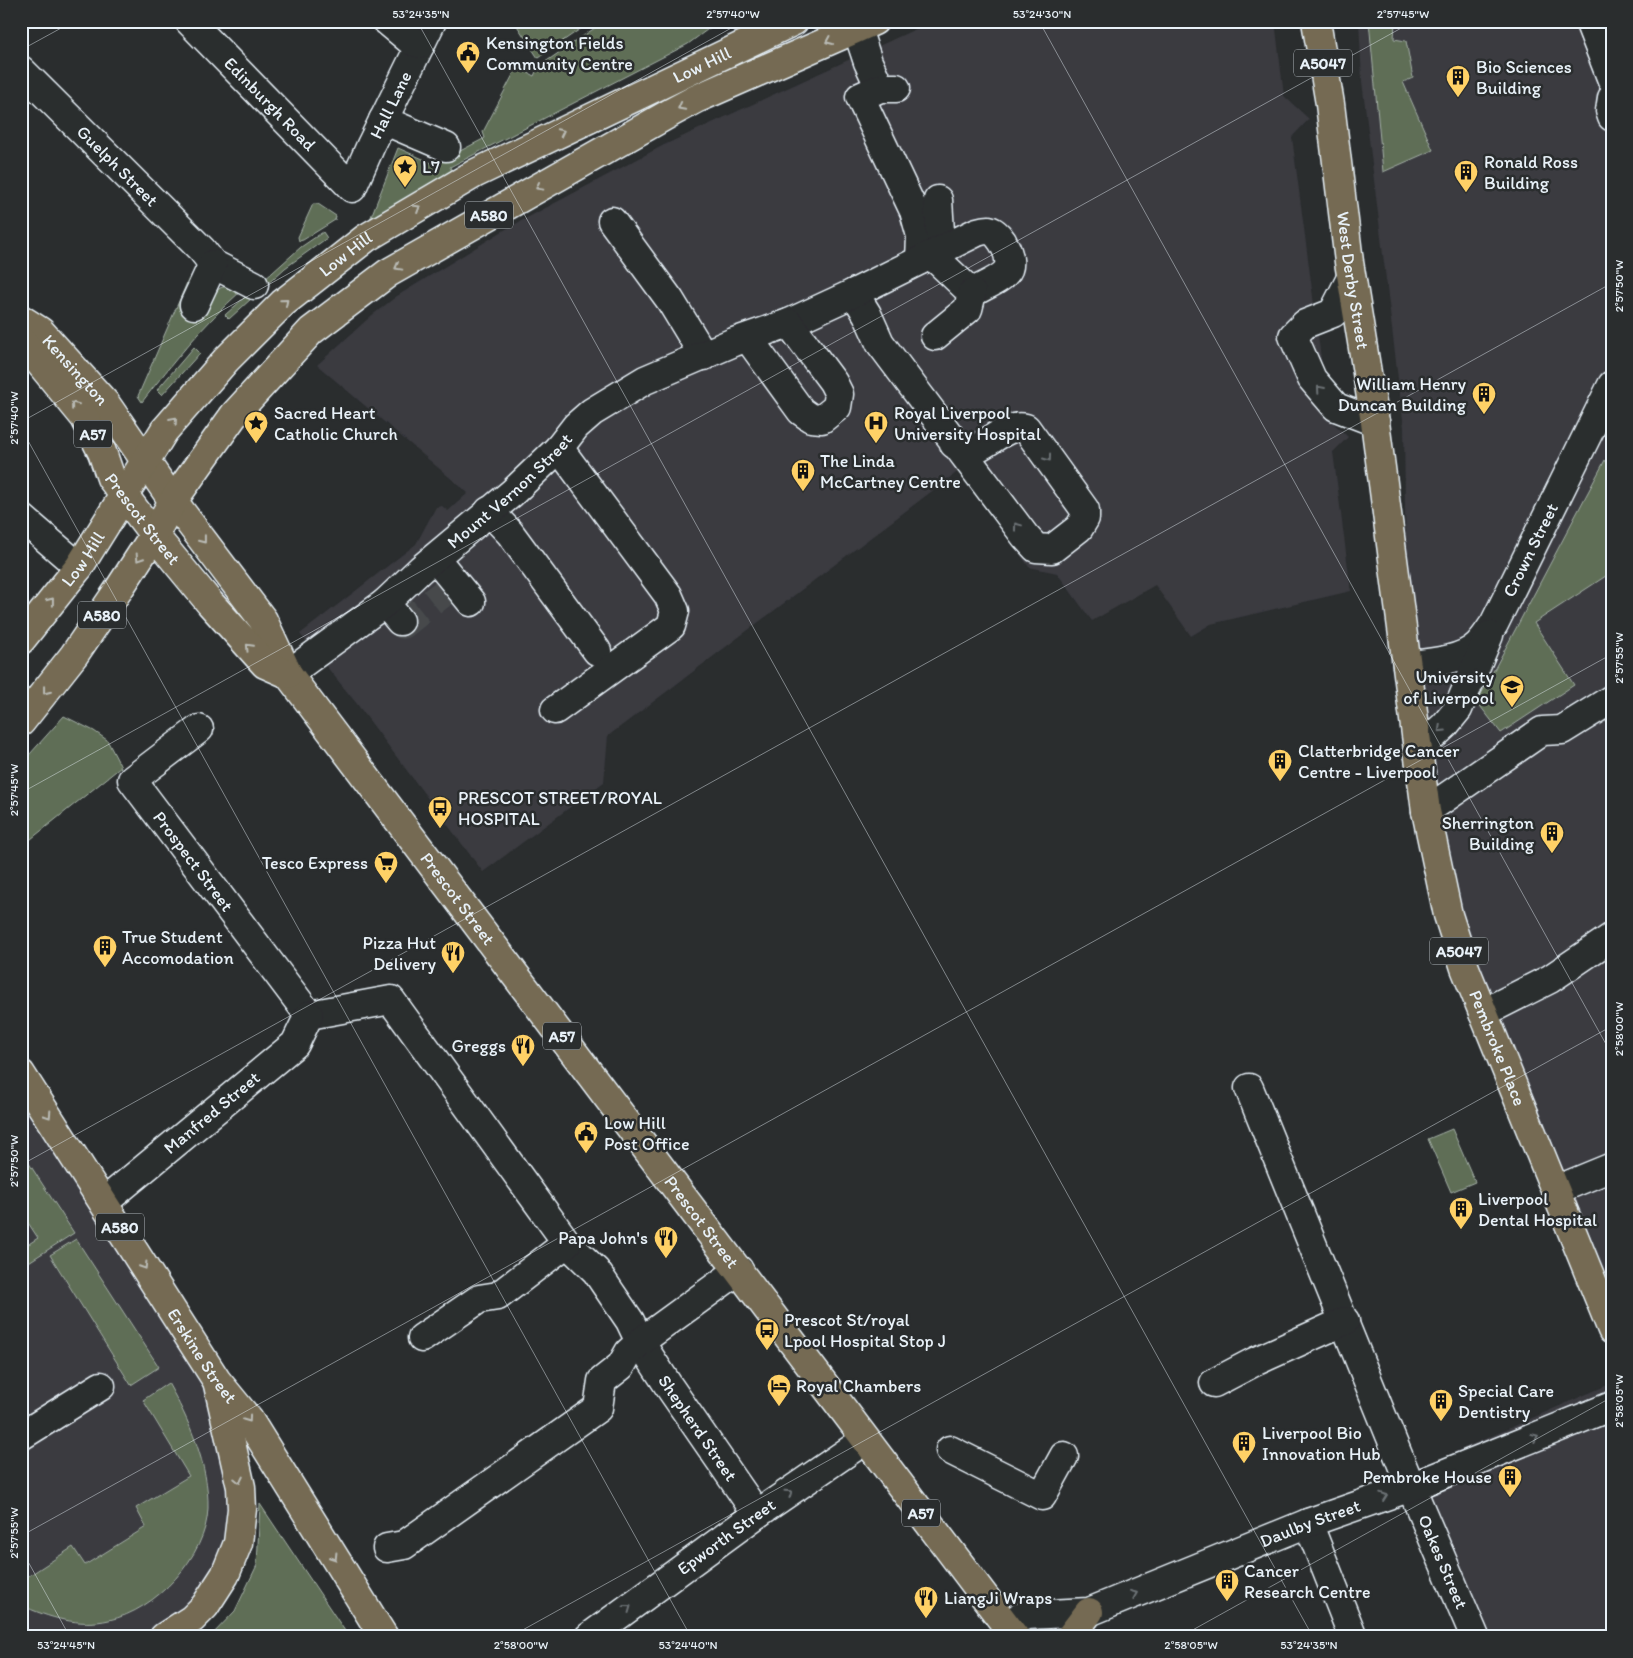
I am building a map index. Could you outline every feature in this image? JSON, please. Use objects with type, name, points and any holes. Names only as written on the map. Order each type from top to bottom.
[{"type":"main road","name":"Low Hill","points":[[21,640],[78,567],[164,431],[226,360],[276,309],[366,238],[476,173],[794,21]]},
{"type":"main road","name":"West Derby Street","points":[[1316,21],[1330,104],[1351,278],[1375,422],[1407,665]]},
{"type":"main road","name":"West Derby Street","points":[[1330,21],[1330,104]]},
{"type":"main road","name":"Low Hill","points":[[173,501],[234,415],[311,331],[388,272],[696,99],[865,25]]},
{"type":"main road","name":"Kensington","points":[[21,319],[40,331],[106,404],[173,501]]},
{"type":"main road","name":"Prescot Street","points":[[21,340],[84,418],[102,452],[112,478],[154,534],[210,603],[265,664],[288,674]]},
{"type":"main road","name":"A580","points":[[21,722],[74,655],[119,589],[173,501]]},
{"type":"main road","name":"Prescot Street","points":[[173,501],[263,620],[288,674],[739,1270],[1008,1633]]},
{"type":"main road","name":"Pembroke Place","points":[[1407,665],[1426,811],[1449,921],[1483,1013],[1612,1330]]},
{"type":"main road","name":"Erskine Street","points":[[21,1074],[218,1381],[249,1420],[384,1637]]},
{"type":"main road","name":"A580","points":[[164,1637],[192,1619],[205,1606],[225,1575],[238,1543],[242,1509],[241,1488],[218,1381]]},
{"type":"main road","points":[[1070,1637],[1089,1612]]},
{"type":"street","name":"Edinburgh Road","points":[[189,21],[352,188]]},
{"type":"street","points":[[1589,21],[1612,80]]},
{"type":"street","points":[[865,25],[868,62],[888,88],[860,98],[934,202],[921,236],[931,255],[972,292],[968,310],[934,336]]},
{"type":"street","name":"Hall Lane","points":[[352,188],[383,120],[407,33]]},
{"type":"street","name":"Guelph Street","points":[[21,70],[202,250],[213,264],[254,285]]},
{"type":"street","points":[[1612,98],[1610,111],[1612,117]]},
{"type":"street","points":[[383,120],[446,148]]},
{"type":"street","points":[[612,221],[670,300],[704,356]]},
{"type":"street","name":"Mount Vernon Street","points":[[288,674],[347,629],[392,612],[435,558],[489,511],[505,485],[558,448],[576,426],[592,412],[645,380],[734,342],[789,323],[977,232],[989,230],[998,235],[1010,258],[1010,266],[1006,273],[972,292]]},
{"type":"street","points":[[194,305],[213,264]]},
{"type":"street","points":[[1351,278],[1333,313],[1305,324],[1293,336],[1312,379],[1336,407],[1375,422]]},
{"type":"street","points":[[854,293],[867,314],[880,343],[954,444],[1036,548],[1052,549],[1079,528],[1085,518],[1085,510],[1026,428],[1018,426],[1007,430],[978,449],[967,452],[954,444]]},
{"type":"street","points":[[748,338],[802,410],[811,418],[822,419],[837,407],[838,394],[833,382],[789,323]]},
{"type":"street","name":"Crown Street","points":[[1407,665],[1442,662],[1466,653],[1478,645],[1494,624],[1612,385]]},
{"type":"street","points":[[555,710],[671,626],[675,612],[668,595],[558,448]]},
{"type":"street","points":[[489,511],[510,533],[597,650]]},
{"type":"street","points":[[21,517],[78,567]]},
{"type":"street","points":[[435,558],[459,591]]},
{"type":"street","points":[[1417,751],[1445,726],[1458,709],[1494,624]]},
{"type":"street","points":[[1426,811],[1542,731],[1562,730],[1612,698]]},
{"type":"street","name":"Prospect Street","points":[[199,729],[132,780],[309,1015]]},
{"type":"street","points":[[1483,1013],[1550,979],[1612,938]]},
{"type":"street","name":"Shepherd Street","points":[[309,1015],[391,1000],[567,1243],[596,1271],[630,1320],[640,1342],[757,1514]]},
{"type":"street","name":"Manfred Street","points":[[104,1202],[295,1044],[309,1015]]},
{"type":"street","name":"Oakes Street","points":[[1249,1088],[1411,1487],[1476,1637]]},
{"type":"street","points":[[1556,1190],[1612,1167]]},
{"type":"street","points":[[422,1338],[479,1299],[498,1296],[567,1243]]},
{"type":"street","points":[[387,1548],[404,1545],[598,1408],[602,1381],[622,1366],[628,1352],[739,1270]]},
{"type":"street","points":[[1214,1383],[1254,1362],[1345,1321]]},
{"type":"street","points":[[21,1436],[101,1386]]},
{"type":"street","name":"Daulby Street","points":[[1008,1633],[1018,1618],[1028,1615],[1089,1612],[1308,1523],[1411,1487],[1612,1406]]},
{"type":"street","name":"Epworth Street","points":[[589,1637],[757,1514],[865,1440]]},
{"type":"street","points":[[950,1450],[1042,1496],[1064,1456]]},
{"type":"street","points":[[1308,1523],[1353,1637]]},
{"type":"shaded area","name":"Royal Liverpool University Hospital","points":[[933,21],[1275,21],[1284,96],[1309,119],[1292,137],[1329,419],[1348,437],[1333,452],[1351,591],[1211,624],[1191,636],[1155,585],[1092,621],[1057,573],[1029,567],[960,470],[608,736],[604,782],[483,872],[357,704],[300,634],[416,544],[436,507],[442,506],[448,511],[468,493],[317,365],[371,316],[397,296],[506,229],[664,145]]},
{"type":"shaded area","name":"University of Liverpool","points":[[1359,21],[1612,21],[1612,1330],[1483,1013],[1407,665],[1404,428],[1362,81]]},
{"type":"shaded area","points":[[21,1074],[217,1381],[238,1543],[164,1637],[21,1637]]},
{"type":"shaded area","points":[[1612,1383],[1612,1637],[1462,1637],[1396,1478]]},
{"type":"green space","points":[[514,21],[592,21],[538,58]]},
{"type":"green space","points":[[605,21],[719,21],[688,44],[450,167],[454,175],[369,222],[398,148],[432,163],[441,161],[485,138],[483,132],[517,67],[534,76],[538,67]]},
{"type":"green space","points":[[1369,21],[1395,21],[1394,39],[1406,41],[1413,78],[1403,82],[1433,150],[1383,172]]},
{"type":"green space","points":[[313,204],[318,204],[336,216],[335,220],[299,241],[298,237]]},
{"type":"green space","points":[[323,232],[327,238],[285,268],[229,319],[225,315],[301,247]]},
{"type":"green space","points":[[189,278],[194,280],[210,299],[220,288],[230,285],[241,291],[189,344],[142,402],[138,396]]},
{"type":"green space","points":[[194,347],[200,353],[162,395],[157,390]]},
{"type":"green space","points":[[1605,460],[1612,470],[1612,572],[1534,623],[1574,685],[1501,733],[1477,702]]},
{"type":"green space","points":[[64,716],[94,731],[107,740],[121,767],[21,847],[21,764]]},
{"type":"green space","points":[[1452,1129],[1475,1182],[1451,1192],[1428,1139]]},
{"type":"green space","points":[[21,1151],[74,1233],[21,1267],[21,1249],[38,1238],[21,1212]]},
{"type":"green space","points":[[76,1239],[159,1367],[131,1385],[50,1255]]},
{"type":"green space","points":[[168,1383],[196,1443],[205,1476],[207,1492],[208,1508],[205,1526],[199,1544],[188,1562],[175,1579],[144,1605],[126,1615],[109,1620],[75,1622],[42,1614],[21,1605],[21,1581],[73,1547],[85,1565],[146,1527],[136,1508],[189,1476],[143,1400]]},
{"type":"green space","points":[[260,1504],[349,1637],[210,1637],[235,1611],[257,1565]]},
{"type":"tunnel","points":[[400,621],[403,625],[450,588]]},
{"type":"place","name":"Kensington Fields Community Centre","points":[[468,74]]},
{"type":"place","name":"Bio Sciences Building","points":[[1458,98]]},
{"type":"place","name":"L7","points":[[405,188]]},
{"type":"place","name":"Ronald Ross Building","points":[[1466,193]]},
{"type":"place","name":"William Henry Duncan Building","points":[[1484,415]]},
{"type":"place","name":"Sacred Heart Catholic Church","points":[[256,444]]},
{"type":"place","name":"Royal Liverpool University Hospital","points":[[876,444]]},
{"type":"place","name":"The Linda McCartney Centre","points":[[803,492]]},
{"type":"place","name":"University of Liverpool","points":[[1512,708]]},
{"type":"place","name":"Clatterbridge Cancer Centre - Liverpool","points":[[1280,782]]},
{"type":"place","name":"PRESCOT STREET/ROYAL HOSPITAL","points":[[440,829]]},
{"type":"place","name":"Sherrington Building","points":[[1552,854]]},
{"type":"place","name":"Tesco Express","points":[[386,884]]},
{"type":"place","name":"True Student Accomodation","points":[[105,968]]},
{"type":"place","name":"Pizza Hut Delivery","points":[[453,974]]},
{"type":"place","name":"Greggs","points":[[523,1067]]},
{"type":"place","name":"Low Hill Post Office","points":[[586,1154]]},
{"type":"place","name":"Liverpool Dental Hospital","points":[[1461,1230]]},
{"type":"place","name":"Papa John's","points":[[666,1259]]},
{"type":"place","name":"Prescot St/royal Lpool Hospital Stop J","points":[[767,1351]]},
{"type":"place","name":"Royal Chambers","points":[[779,1407]]},
{"type":"place","name":"Special Care Dentistry","points":[[1441,1422]]},
{"type":"place","name":"Liverpool Bio Innovation Hub","points":[[1244,1464]]},
{"type":"place","name":"Pembroke House","points":[[1510,1498]]},
{"type":"place","name":"Cancer Research Centre","points":[[1227,1602]]},
{"type":"place","name":"LiangJi Wraps","points":[[926,1619]]}]
